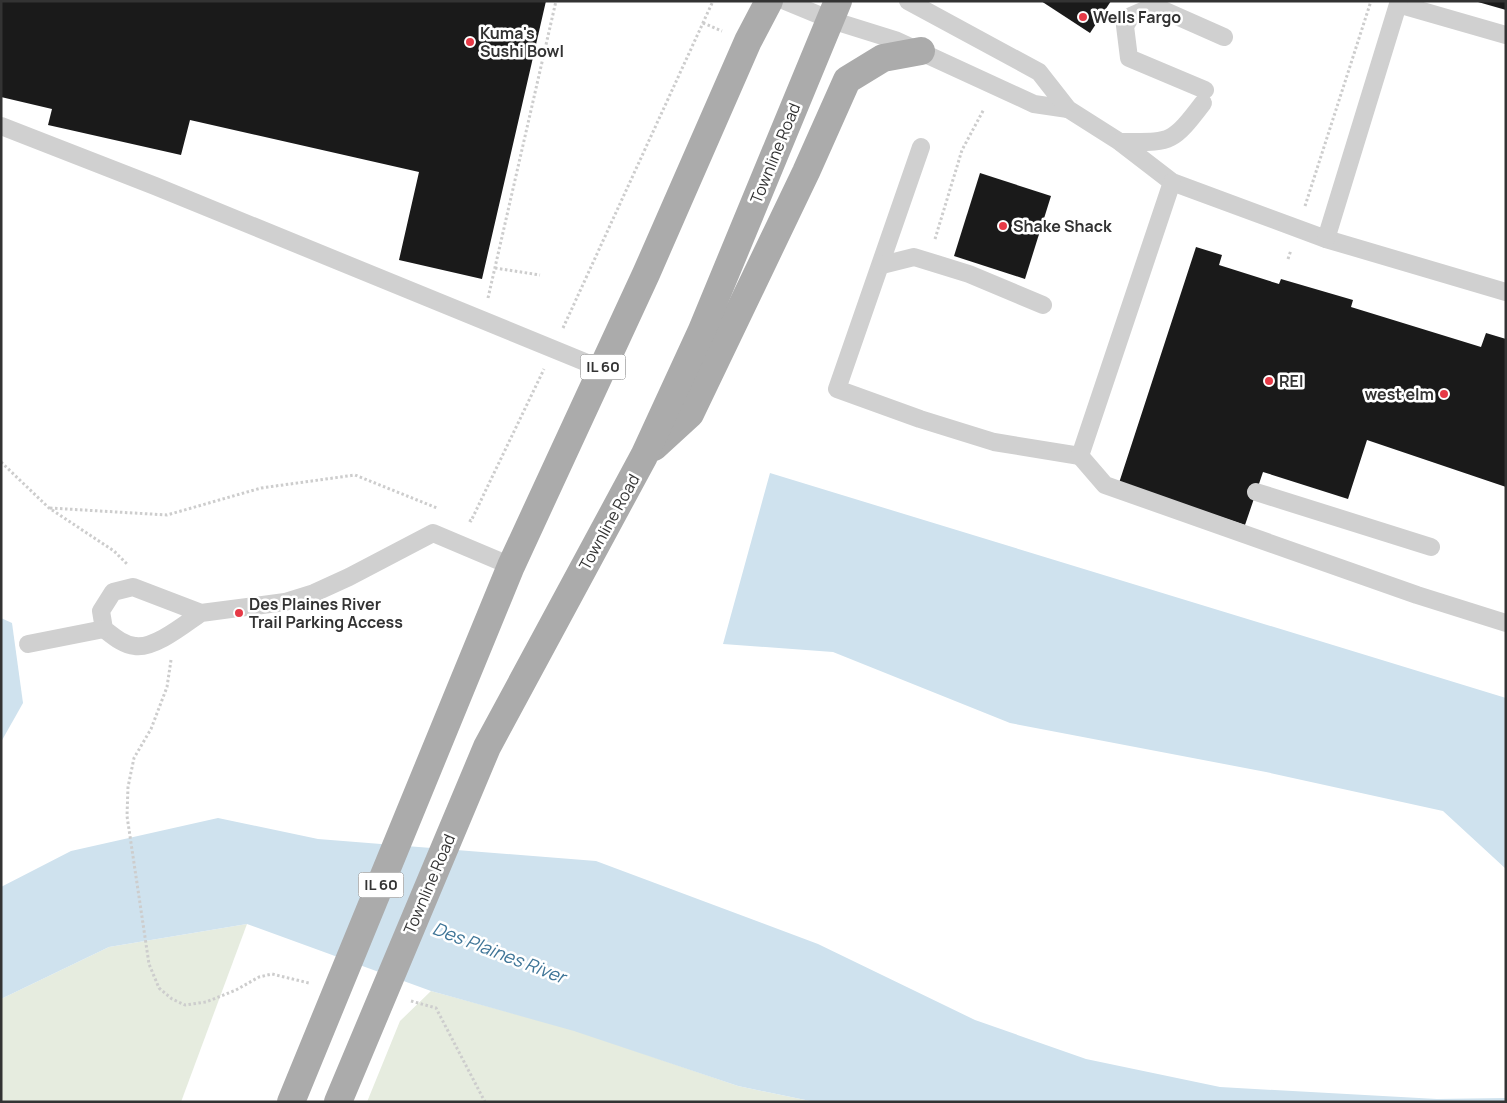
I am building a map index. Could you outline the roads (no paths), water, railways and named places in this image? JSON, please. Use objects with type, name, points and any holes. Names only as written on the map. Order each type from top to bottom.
[{"type":"main road","name":"IL 60","points":[[291,1102],[511,566],[602,369],[748,41],[769,1]]},
{"type":"main road","name":"Townline Road","points":[[338,1102],[486,747],[644,456],[702,330],[835,11]]},
{"type":"main road","points":[[644,456],[690,414],[806,172],[847,80],[883,58],[921,51]]},
{"type":"lane","points":[[785,1],[835,11],[1034,104],[1068,109]]},
{"type":"lane","points":[[908,1],[1040,72],[1068,109],[1120,142],[1172,182],[1326,239],[1506,292]]},
{"type":"lane","points":[[1326,239],[1399,2],[1506,35]]},
{"type":"lane","points":[[1120,142],[1169,140],[1183,130],[1204,97],[1129,58],[1125,26],[1131,16],[1154,6],[1224,37]]},
{"type":"lane","points":[[1,126],[155,186],[602,369]]},
{"type":"lane","points":[[921,147],[882,265],[836,389],[920,419],[994,442],[1080,456],[1105,486],[1417,595],[1506,623]]},
{"type":"lane","points":[[1080,456],[1172,182]]},
{"type":"lane","points":[[882,265],[914,257],[970,274],[1043,304]]},
{"type":"lane","points":[[1256,492],[1431,547]]},
{"type":"lane","points":[[202,613],[133,587],[113,592],[101,611],[104,629],[118,640],[136,647],[168,636],[202,613],[286,602],[314,593],[433,533],[511,566]]},
{"type":"lane","points":[[28,644],[104,629]]},
{"type":"water","points":[[770,473],[1506,698],[1506,869],[1443,811],[1266,772],[1010,723],[833,652],[723,644]]},
{"type":"water","points":[[1,618],[12,623],[23,703],[1,742]]},
{"type":"water","name":"Des Plaines River","points":[[218,818],[318,839],[596,861],[818,944],[975,1020],[1086,1059],[1220,1087],[1437,1099],[1506,1098],[1506,1102],[815,1102],[738,1086],[574,1031],[431,991],[247,924],[109,947],[1,999],[1,887],[71,851]]},
{"type":"place","name":"Wells Fargo","points":[[1083,17]]},
{"type":"place","name":"Kuma's Sushi Bowl","points":[[470,42]]},
{"type":"place","name":"Shake Shack","points":[[1003,226]]},
{"type":"place","name":"REI","points":[[1269,381]]},
{"type":"place","name":"west elm","points":[[1444,394]]},
{"type":"place","name":"Des Plaines River Trail Parking Access","points":[[239,613]]}]
